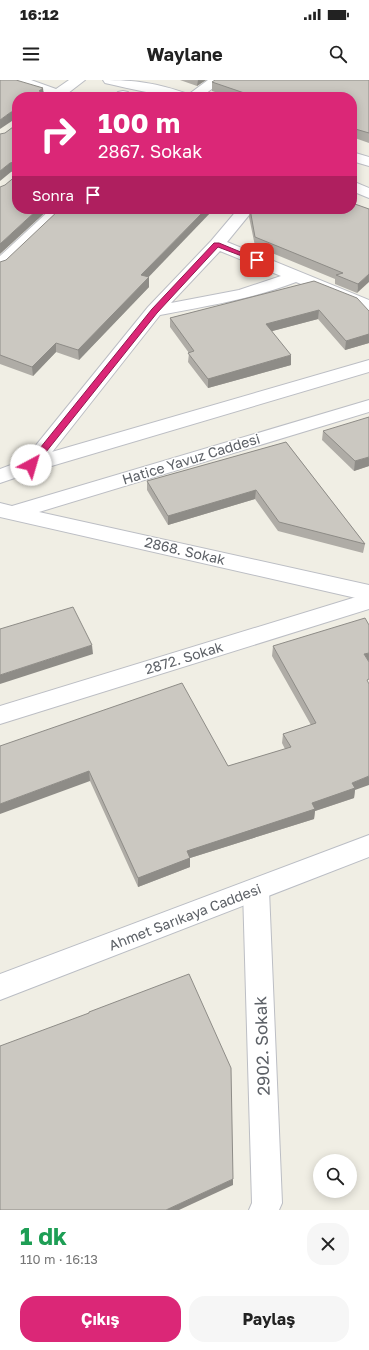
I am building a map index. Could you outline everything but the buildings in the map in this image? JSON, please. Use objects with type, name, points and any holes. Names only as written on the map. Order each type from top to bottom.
[{"type":"street","points":[[18,80],[48,92]]},
{"type":"street","points":[[60,92],[78,80]]},
{"type":"street","points":[[110,80],[119,92]]},
{"type":"street","points":[[110,80],[169,92]]},
{"type":"street","points":[[199,92],[217,80]]},
{"type":"street","points":[[357,158],[369,162]]},
{"type":"street","points":[[357,188],[369,193]]},
{"type":"street","points":[[0,265],[55,214]]},
{"type":"street","points":[[31,465],[154,311],[217,244],[242,214]]},
{"type":"street","points":[[217,244],[369,306]]},
{"type":"street","points":[[154,311],[240,295],[266,288],[297,276]]},
{"type":"street","points":[[0,476],[31,465],[369,366]]},
{"type":"street","name":"Hatice Yavuz Caddesi","points":[[4,513],[369,406]]},
{"type":"street","name":"2868. Sokak","points":[[4,513],[369,593]]},
{"type":"street","name":"2872. Sokak","points":[[0,715],[369,601]]},
{"type":"street","name":"Ahmet Sarıkaya Caddesi","points":[[0,987],[369,846]]},
{"type":"street","name":"2902. Sokak","points":[[256,890],[266,1206]]},
{"type":"route","points":[[31,465],[154,311],[217,244],[257,260]]}]
